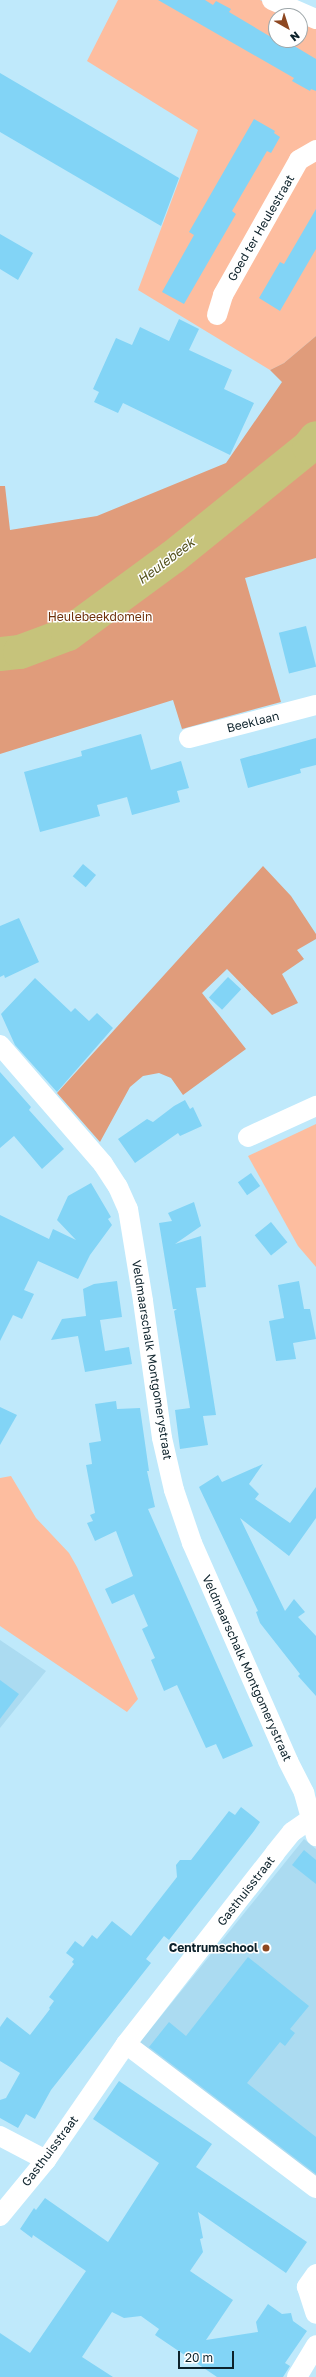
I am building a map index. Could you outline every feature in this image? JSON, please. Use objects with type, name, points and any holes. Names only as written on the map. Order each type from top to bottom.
[{"type":"street","points":[[272,0],[316,19]]},
{"type":"street","name":"Goed ter Heulestraat","points":[[217,315],[223,295],[299,160],[316,150]]},
{"type":"street","name":"Beeklaan","points":[[189,738],[316,705]]},
{"type":"street","name":"Veldmaarschalk Montgomerystraat","points":[[0,1045],[103,1164],[118,1187],[128,1209],[143,1301],[162,1438],[174,1490],[192,1543],[288,1762],[304,1793],[314,1823]]},
{"type":"street","points":[[248,1137],[316,1106]]},
{"type":"street","name":"Gasthuisstraat","points":[[0,2216],[46,2160],[126,2044],[275,1853],[292,1832],[314,1823]]},
{"type":"street","points":[[126,2044],[316,2188]]},
{"type":"street","points":[[0,2136],[46,2160]]},
{"type":"street","points":[[316,2274],[307,2287],[316,2314]]},
{"type":"street","points":[[297,2377],[316,2346]]},
{"type":"shaded area","points":[[118,0],[260,0],[274,8],[268,8],[268,48],[308,48],[308,22],[316,27],[316,336],[284,363],[270,370],[138,290],[198,130],[87,61]]},
{"type":"shaded area","points":[[316,1124],[316,1267],[298,1246],[248,1156]]},
{"type":"shaded area","points":[[11,1476],[36,1518],[69,1553],[77,1567],[138,1699],[127,1712],[0,1626],[0,1478]]},
{"type":"shaded area","points":[[0,1640],[46,1671],[0,1728]]},
{"type":"shaded area","name":"Centrumschool","points":[[304,1839],[316,1849],[316,2183],[136,2047]]},
{"type":"green space","name":"Heulebeekdomein","points":[[316,336],[316,558],[245,578],[281,702],[182,729],[173,700],[0,754],[0,486],[5,486],[10,530],[97,516],[226,463],[282,382],[270,370],[284,363]]},
{"type":"green space","points":[[263,866],[291,896],[316,934],[316,939],[297,950],[304,959],[282,974],[298,1003],[272,1015],[227,969],[202,993],[246,1049],[183,1095],[171,1078],[159,1073],[143,1076],[130,1087],[100,1142],[57,1093]]},
{"type":"building","points":[[158,0],[205,0],[213,5],[216,1],[231,9],[229,12],[268,35],[268,48],[298,48],[316,59],[316,91],[311,89],[310,91],[292,81],[294,78]]},
{"type":"building","points":[[0,73],[179,178],[161,226],[0,132]]},
{"type":"building","points":[[254,119],[275,131],[274,133],[280,137],[271,153],[267,151],[232,211],[236,214],[184,304],[162,292],[194,235],[189,232]]},
{"type":"building","points":[[316,209],[316,249],[280,311],[259,298],[280,262],[284,264]]},
{"type":"building","points":[[0,234],[33,253],[18,280],[0,269]]},
{"type":"building","points":[[179,319],[199,329],[189,350],[232,370],[224,389],[254,403],[230,455],[123,403],[118,413],[94,402],[99,392],[93,389],[116,338],[132,345],[140,327],[169,341]]},
{"type":"building","points":[[306,626],[316,667],[289,674],[279,633]]},
{"type":"building","points":[[141,734],[151,770],[181,761],[189,788],[177,791],[180,802],[132,815],[127,797],[97,805],[100,816],[40,832],[24,772],[82,756],[81,751]]},
{"type":"building","points":[[316,738],[316,765],[300,769],[301,773],[248,788],[240,759]]},
{"type":"building","points":[[83,864],[96,875],[86,887],[73,876]]},
{"type":"building","points":[[19,918],[39,962],[5,978],[4,975],[0,977],[0,926]]},
{"type":"building","points":[[228,977],[241,989],[222,1010],[209,997]]},
{"type":"building","points":[[35,978],[71,1012],[75,1008],[89,1021],[97,1013],[113,1028],[57,1092],[15,1045],[1,1014]]},
{"type":"building","points":[[0,1072],[31,1107],[29,1110],[64,1149],[42,1169],[14,1136],[0,1148]]},
{"type":"building","points":[[185,1100],[190,1109],[193,1107],[202,1126],[180,1136],[178,1133],[135,1163],[118,1139],[147,1119],[153,1122],[174,1106]]},
{"type":"building","points":[[251,1173],[260,1186],[247,1195],[238,1182]]},
{"type":"building","points":[[91,1183],[111,1217],[108,1219],[112,1225],[90,1255],[78,1279],[38,1261],[24,1290],[34,1294],[22,1319],[13,1315],[0,1341],[0,1215],[49,1239],[53,1229],[76,1240],[57,1220],[68,1196]]},
{"type":"building","points":[[194,1202],[201,1226],[175,1244],[201,1236],[206,1287],[196,1288],[216,1415],[203,1416],[208,1445],[180,1449],[175,1410],[190,1408],[174,1311],[177,1309],[173,1309],[159,1223],[172,1221],[168,1213]]},
{"type":"building","points":[[271,1222],[287,1242],[271,1255],[255,1235]]},
{"type":"building","points":[[117,1281],[122,1317],[100,1320],[105,1351],[129,1347],[132,1364],[85,1372],[78,1336],[51,1340],[62,1319],[86,1316],[83,1289],[94,1284]]},
{"type":"building","points":[[299,1281],[304,1309],[310,1309],[316,1339],[293,1343],[296,1359],[276,1361],[269,1321],[284,1318],[278,1285]]},
{"type":"building","points":[[116,1401],[117,1409],[140,1408],[149,1471],[147,1471],[155,1507],[148,1509],[253,1746],[223,1759],[216,1744],[206,1748],[177,1685],[164,1691],[151,1660],[155,1658],[142,1629],[148,1626],[134,1594],[112,1604],[105,1589],[133,1576],[116,1531],[95,1541],[87,1523],[93,1521],[90,1515],[95,1513],[86,1465],[92,1464],[89,1443],[101,1441],[95,1404]]},
{"type":"building","points":[[0,1407],[17,1415],[0,1445]]},
{"type":"building","points":[[263,1464],[249,1484],[259,1494],[255,1499],[290,1523],[316,1487],[316,1518],[289,1556],[240,1518],[285,1611],[294,1599],[305,1612],[298,1617],[316,1636],[316,1696],[298,1676],[300,1674],[260,1623],[256,1612],[258,1611],[199,1487],[218,1475],[222,1482]]},
{"type":"building","points":[[0,1680],[19,1694],[0,1719]]},
{"type":"building","points":[[241,1807],[260,1822],[169,1940],[164,1936],[146,1959],[151,1963],[51,2090],[35,2119],[26,2114],[18,2128],[0,2118],[0,2100],[6,2098],[20,2073],[0,2061],[0,2027],[7,2017],[30,2035],[50,2009],[49,2008],[54,2001],[49,1997],[74,1964],[72,1962],[74,1959],[66,1953],[75,1941],[83,1947],[92,1935],[97,1939],[112,1921],[131,1936],[177,1877],[176,1865],[180,1860],[191,1860],[229,1811],[235,1815]]},
{"type":"building","points":[[304,1850],[316,1860],[316,1884],[292,1865]]},
{"type":"building","points":[[248,1957],[309,2006],[290,2029],[295,2033],[285,2046],[280,2042],[247,2083],[316,2137],[316,2174],[149,2047],[169,2022],[186,2036]]},
{"type":"building","points":[[119,2081],[212,2144],[196,2167],[307,2242],[286,2273],[198,2212],[203,2238],[200,2239],[203,2252],[190,2271],[233,2300],[206,2340],[258,2332],[256,2322],[268,2304],[282,2314],[291,2313],[293,2321],[307,2331],[285,2363],[290,2366],[283,2377],[217,2377],[155,2335],[159,2329],[141,2316],[124,2318],[112,2312],[82,2357],[113,2377],[0,2377],[0,2333],[30,2353],[86,2271],[33,2235],[32,2238],[20,2229],[34,2208],[36,2210],[45,2198],[108,2242],[159,2163],[93,2119]]},
{"type":"waterway","name":"Heulebeek","points":[[0,654],[20,652],[68,634],[173,557],[309,447],[316,438]]},
{"type":"place","name":"Centrumschool","points":[[266,1948]]}]
